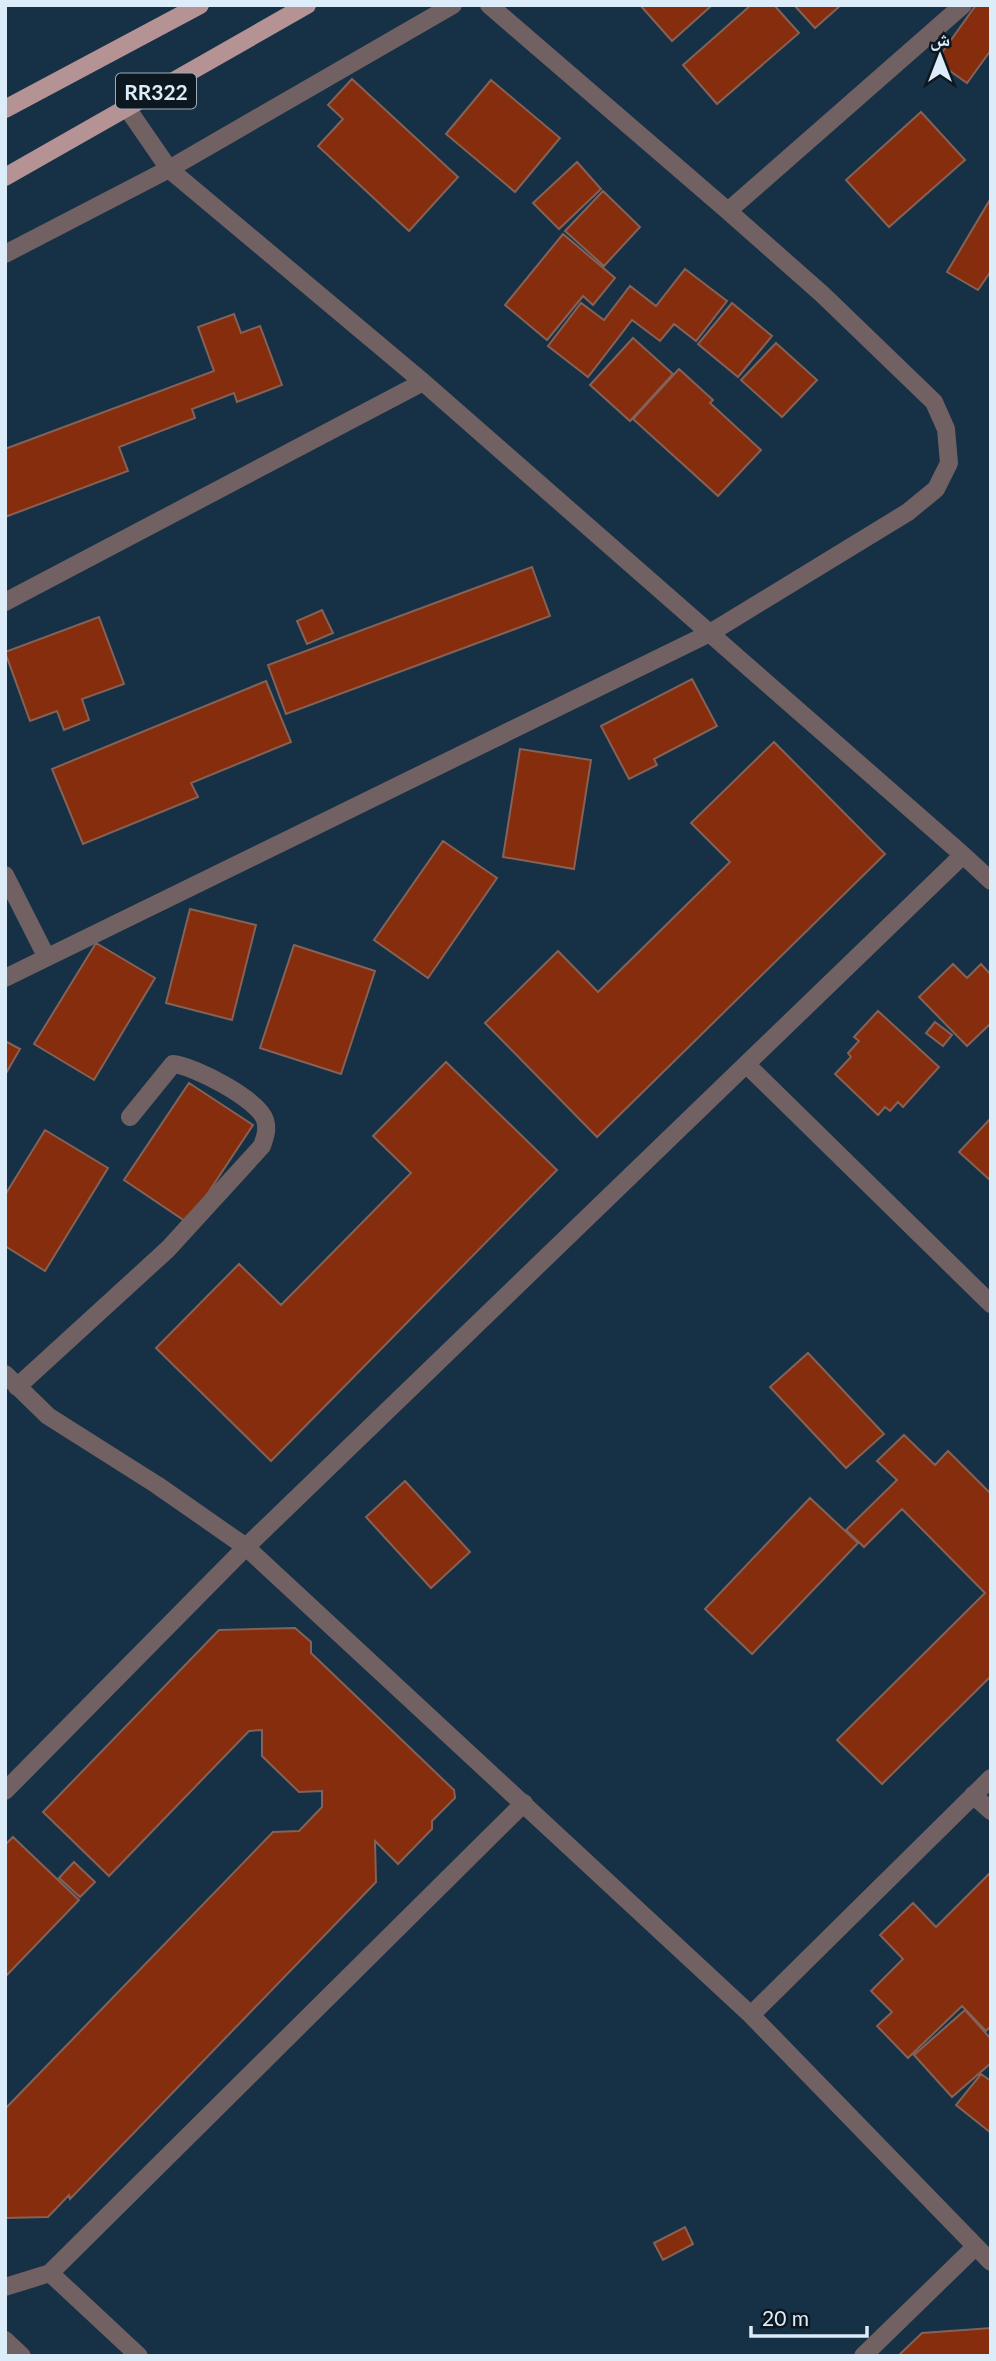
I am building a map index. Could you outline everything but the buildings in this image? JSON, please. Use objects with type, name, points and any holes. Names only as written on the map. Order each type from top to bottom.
[{"type":"main road","name":"RR322","points":[[5,177],[307,5]]},
{"type":"main road","name":"RR322","points":[[5,109],[198,6]]},
{"type":"street","points":[[5,254],[169,169],[453,5]]},
{"type":"street","points":[[5,978],[710,633],[908,512],[936,489],[949,463],[946,429],[934,402],[822,294],[489,5]]},
{"type":"street","points":[[728,211],[963,5]]},
{"type":"street","points":[[127,108],[169,169],[423,382],[991,881]]},
{"type":"street","points":[[5,602],[423,382]]},
{"type":"street","points":[[5,1791],[247,1547],[748,1066],[963,855]]},
{"type":"street","points":[[5,875],[46,956]]},
{"type":"street","points":[[130,1117],[173,1064],[186,1066],[244,1097],[265,1117],[267,1132],[262,1146],[168,1249],[11,1381],[48,1416],[247,1547],[751,2015],[991,2263]]},
{"type":"street","points":[[748,1066],[991,1304]]},
{"type":"street","points":[[751,2015],[991,1778]]},
{"type":"street","points":[[974,1795],[991,1811]]},
{"type":"street","points":[[5,2287],[50,2273],[524,1803]]},
{"type":"street","points":[[863,2356],[975,2247]]},
{"type":"street","points":[[50,2273],[139,2356]]},
{"type":"street","points":[[5,2340],[22,2356]]}]
